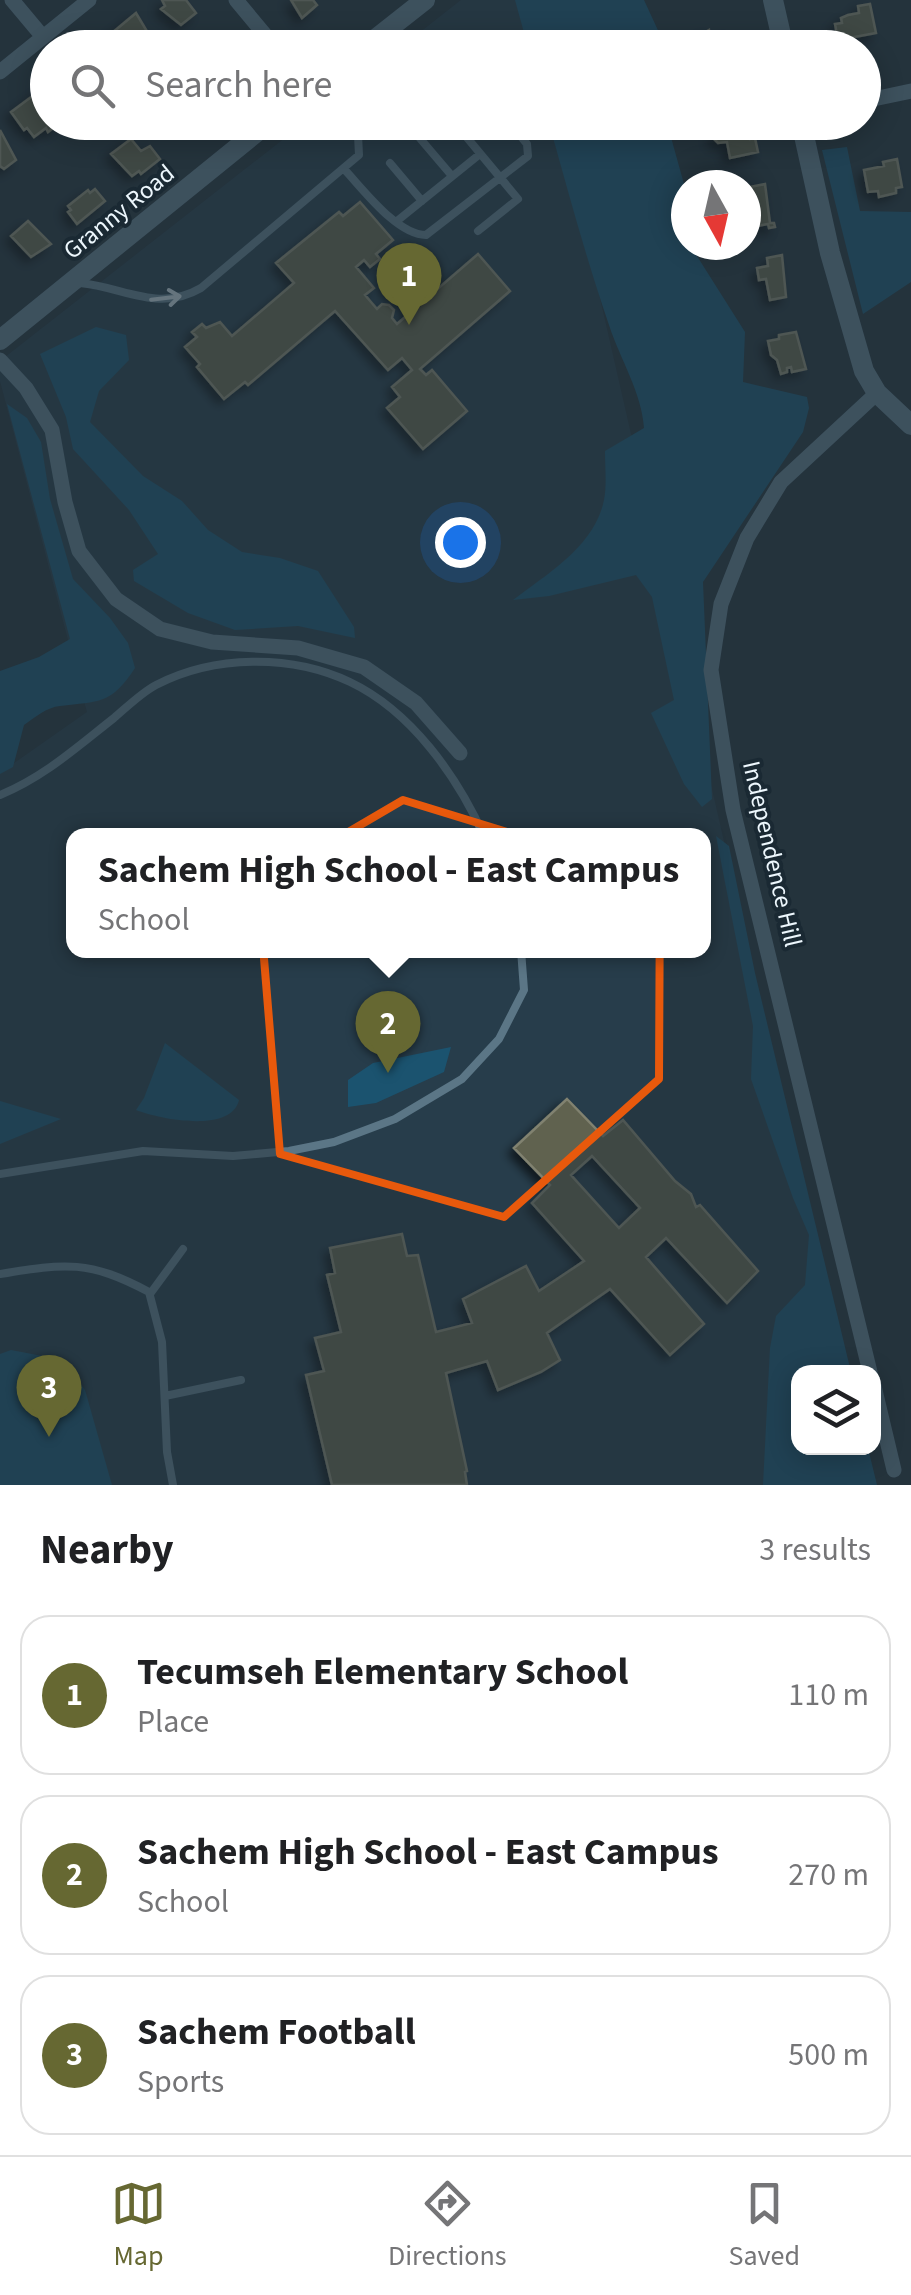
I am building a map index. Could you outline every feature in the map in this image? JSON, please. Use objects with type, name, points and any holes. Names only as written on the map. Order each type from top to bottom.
[{"type":"street","points":[[12,0],[37,30]]},
{"type":"street","points":[[52,30],[90,0]]},
{"type":"street","points":[[236,0],[261,30]]},
{"type":"street","points":[[392,30],[425,0]]},
{"type":"street","points":[[774,0],[780,30]]},
{"type":"street","points":[[0,72],[30,48]]},
{"type":"street","points":[[881,97],[911,91]]},
{"type":"street","name":"Granny Road","points":[[0,340],[247,140]]},
{"type":"street","points":[[806,140],[835,271],[864,371],[876,394],[911,425]]},
{"type":"street","points":[[0,360],[26,388],[52,430],[79,551],[116,599],[160,628],[178,633],[212,642],[298,648],[364,666],[416,703],[460,753]]},
{"type":"street","name":"Independence Hill","points":[[868,1365],[733,810],[711,670],[721,604],[756,524],[781,482],[876,394]]},
{"type":"street","points":[[881,1415],[894,1470]]},
{"type":"lane","points":[[71,282],[147,300],[190,294],[344,169],[358,155],[359,140]]},
{"type":"lane","points":[[421,140],[452,176]]},
{"type":"lane","points":[[469,140],[518,200],[478,231]]},
{"type":"lane","points":[[344,169],[372,200],[412,234],[426,235],[528,156],[524,140]]},
{"type":"lane","points":[[396,221],[480,154]]},
{"type":"lane","points":[[390,164],[422,200]]},
{"type":"lane","points":[[0,795],[58,763],[154,686],[184,673],[232,662],[277,662],[349,682],[405,723],[466,796],[480,828]]},
{"type":"lane","points":[[444,766],[460,753]]},
{"type":"lane","points":[[0,1174],[144,1151],[233,1156],[290,1151],[334,1142],[394,1119],[462,1078],[499,1039],[524,990],[522,958]]},
{"type":"lane","points":[[150,1294],[183,1249]]},
{"type":"lane","points":[[0,1274],[56,1264],[96,1268],[150,1294],[162,1342],[167,1452],[173,1485]]},
{"type":"lane","points":[[165,1396],[242,1380]]},
{"type":"highlighted area","points":[[403,800],[660,879],[659,1079],[504,1217],[280,1154],[258,885]]},
{"type":"shaded area","points":[[461,0],[532,0],[539,30],[423,30]]},
{"type":"shaded area","points":[[515,0],[644,0],[658,30],[523,30]]},
{"type":"shaded area","points":[[282,140],[564,140],[843,1365],[791,1365],[791,1455],[812,1455],[871,1485],[0,1485],[0,773],[87,712],[0,381],[0,361]]},
{"type":"shaded area","points":[[554,140],[672,140],[680,170],[671,170],[671,260],[699,260],[745,332],[743,382],[807,397],[809,408],[803,432],[703,582],[712,799],[702,807],[684,784],[651,713],[674,700],[652,597],[636,575],[549,596],[513,600],[568,558],[591,531],[604,500],[605,451],[644,428],[635,389],[614,338]]},
{"type":"shaded area","points":[[847,147],[860,211],[911,212],[911,282],[863,314],[822,150]]},
{"type":"shaded area","points":[[96,327],[126,335],[129,360],[99,391],[90,422],[143,476],[182,501],[208,530],[242,552],[280,558],[318,571],[354,627],[355,638],[298,626],[235,630],[188,613],[134,581],[133,570],[158,554],[129,510],[73,449],[66,417],[40,354]]},
{"type":"shaded area","points":[[7,404],[27,418],[41,442],[50,499],[73,579],[128,643],[135,668],[111,695],[95,702],[50,708],[24,725],[13,767],[0,774],[0,671],[39,657],[70,639]]},
{"type":"shaded area","points":[[716,836],[729,846],[755,973],[849,1365],[791,1365],[791,1455],[870,1455],[877,1485],[763,1485],[770,1348],[776,1316],[805,1285],[809,1235],[751,1079],[753,1026]]},
{"type":"shaded area","points":[[165,1043],[239,1100],[233,1111],[223,1117],[193,1121],[136,1110]]},
{"type":"shaded area","points":[[451,1047],[444,1072],[376,1103],[348,1107],[348,1080],[373,1063]]},
{"type":"shaded area","points":[[0,1101],[61,1119],[0,1144]]},
{"type":"shaded area","points":[[11,1350],[63,1360],[85,1390],[112,1485],[0,1485],[0,1354]]},
{"type":"building","points":[[162,0],[186,0],[196,13],[181,25],[161,9],[165,6]]},
{"type":"building","points":[[291,0],[313,0],[317,5],[302,18]]},
{"type":"building","points":[[870,4],[875,30],[836,30],[835,24],[842,23],[841,18],[859,13],[858,6]]},
{"type":"building","points":[[136,13],[146,30],[116,30]]},
{"type":"building","points":[[30,98],[30,132],[24,130],[11,112]]},
{"type":"building","points":[[0,130],[16,160],[4,169],[0,166]]},
{"type":"building","points":[[132,140],[141,151],[150,146],[160,159],[132,176],[111,154]]},
{"type":"building","points":[[715,140],[755,140],[758,152],[730,158],[727,142]]},
{"type":"building","points":[[897,159],[902,187],[896,188],[896,193],[879,197],[878,191],[868,192],[864,170]]},
{"type":"building","points":[[765,184],[770,223],[775,227],[761,225],[761,185]]},
{"type":"building","points":[[95,189],[105,201],[77,224],[68,206]]},
{"type":"building","points":[[360,202],[393,240],[376,254],[380,259],[370,267],[364,260],[356,267],[374,288],[365,295],[377,309],[382,304],[389,305],[397,324],[478,254],[510,291],[420,369],[426,375],[432,370],[467,411],[423,449],[387,408],[400,397],[392,387],[412,370],[402,358],[388,370],[335,311],[248,385],[245,382],[224,399],[185,347],[197,337],[192,332],[202,324],[206,328],[220,322],[232,336],[294,283],[276,263],[339,212],[343,216]]},
{"type":"building","points":[[28,221],[51,244],[31,257],[11,236]]},
{"type":"building","points":[[782,255],[786,297],[770,300],[766,279],[759,280],[757,268],[768,266],[767,258]]},
{"type":"building","points":[[796,332],[806,369],[792,372],[791,367],[781,374],[768,341]]},
{"type":"building","points":[[567,1099],[603,1136],[623,1120],[691,1194],[696,1207],[700,1205],[758,1271],[727,1303],[666,1238],[646,1257],[704,1324],[670,1355],[610,1289],[547,1333],[560,1360],[541,1372],[498,1390],[487,1361],[446,1373],[467,1485],[332,1485],[306,1375],[324,1371],[315,1338],[341,1332],[327,1275],[335,1273],[330,1248],[402,1234],[407,1256],[418,1255],[436,1332],[472,1323],[463,1299],[526,1266],[539,1291],[584,1261],[532,1203],[550,1185],[514,1148]],"holes":[[[592,1156],[640,1208],[619,1228],[571,1175]]]},
{"type":"place","name":"Tecumseh Elementary School","points":[[409,325]]},
{"type":"place","name":"Sachem High School - East Campus","points":[[388,1073]]},
{"type":"place","name":"Sachem Football","points":[[49,1437]]}]
